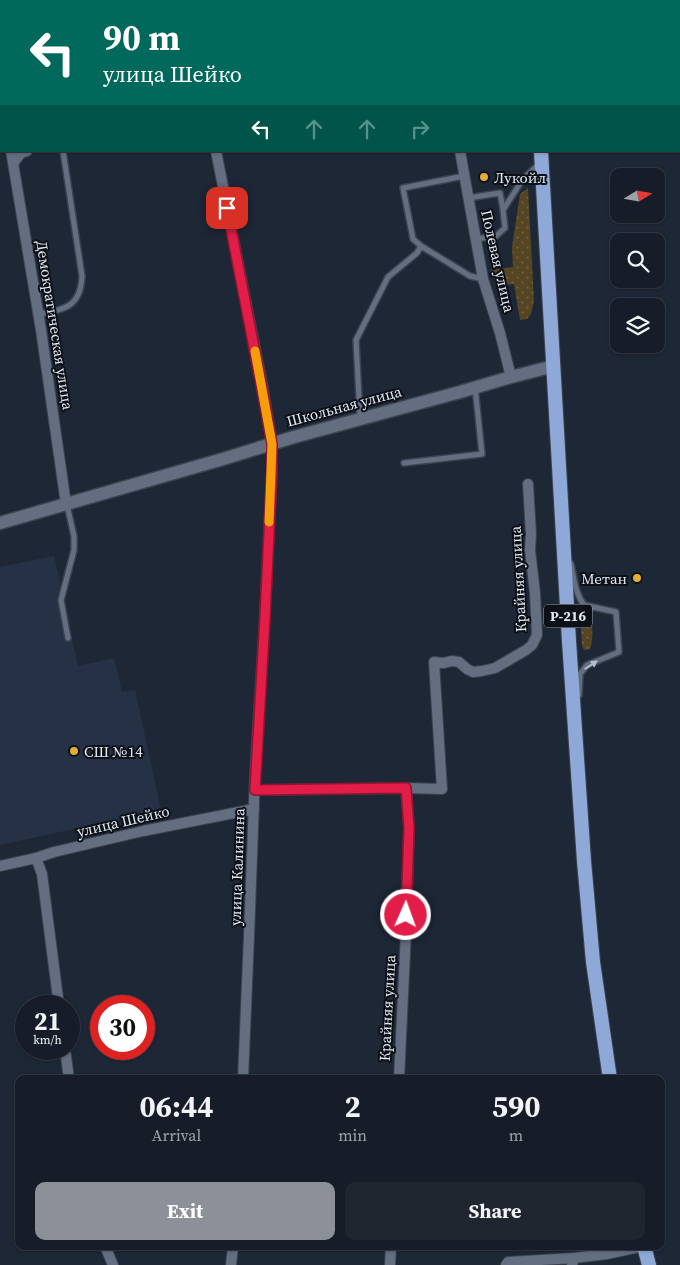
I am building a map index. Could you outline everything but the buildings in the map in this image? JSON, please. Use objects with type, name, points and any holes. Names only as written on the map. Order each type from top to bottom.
[{"type":"highway","name":"Р-216","points":[[541,157],[574,725],[584,861],[593,962],[609,1075]]},
{"type":"highway","points":[[645,1250],[649,1265]]},
{"type":"street","name":"Демократическая улица","points":[[11,152],[39,314],[66,504]]},
{"type":"street","points":[[14,162],[24,152]]},
{"type":"street","name":"улица Калинина","points":[[216,152],[272,444],[243,1075]]},
{"type":"street","name":"Полевая улица","points":[[460,152],[483,279],[500,333],[511,377]]},
{"type":"street","name":"Школьная улица","points":[[0,523],[360,419],[554,366]]},
{"type":"street","name":"Крайняя улица","points":[[399,1075],[406,942],[409,828],[406,788],[442,789],[434,662],[452,660],[459,662],[473,672],[496,668],[526,650],[537,635],[530,550],[528,484]]},
{"type":"street","points":[[255,790],[406,788]]},
{"type":"street","name":"улица Шейко","points":[[0,866],[143,831],[254,808]]},
{"type":"street","points":[[36,858],[42,874],[57,995]]},
{"type":"street","points":[[66,1060],[68,1075]]},
{"type":"street","points":[[107,1250],[113,1265]]},
{"type":"street","points":[[231,1265],[232,1250]]},
{"type":"street","points":[[390,1265],[391,1250]]},
{"type":"street","points":[[506,1265],[508,1262],[573,1262],[626,1250]]},
{"type":"lane","points":[[39,314],[70,305],[74,302],[82,287],[82,276],[63,152]]},
{"type":"lane","points":[[503,210],[523,179],[541,157]]},
{"type":"lane","points":[[464,176],[403,188],[413,239],[421,246],[470,276],[483,279]]},
{"type":"lane","points":[[468,198],[500,193],[505,228],[496,236],[476,239]]},
{"type":"lane","points":[[360,419],[356,340],[388,277],[417,253],[421,246]]},
{"type":"lane","points":[[404,463],[482,454],[475,387]]},
{"type":"lane","points":[[66,504],[74,536],[74,550],[61,600],[68,638]]},
{"type":"lane","points":[[562,526],[576,590],[580,599],[584,605],[616,612],[619,652],[588,665],[580,674],[574,725]]},
{"type":"shaded area","points":[[528,188],[534,301],[531,314],[527,319],[520,320],[514,284],[497,286],[490,270],[513,267],[512,247],[520,194]]},
{"type":"shaded area","name":"СШ №14","points":[[54,556],[78,666],[114,658],[122,692],[135,690],[161,810],[0,845],[0,567]]},
{"type":"shaded area","points":[[584,611],[590,616],[592,642],[590,649],[584,650],[580,614]]},
{"type":"slow traffic","points":[[255,351],[272,444],[269,522]]},
{"type":"place","name":"Лукойл","points":[[484,177]]},
{"type":"place","name":"Метан","points":[[637,578]]},
{"type":"place","name":"СШ №14","points":[[74,751]]},
{"type":"route","points":[[227,208],[272,444],[255,790],[406,788],[409,828],[406,915]]}]
